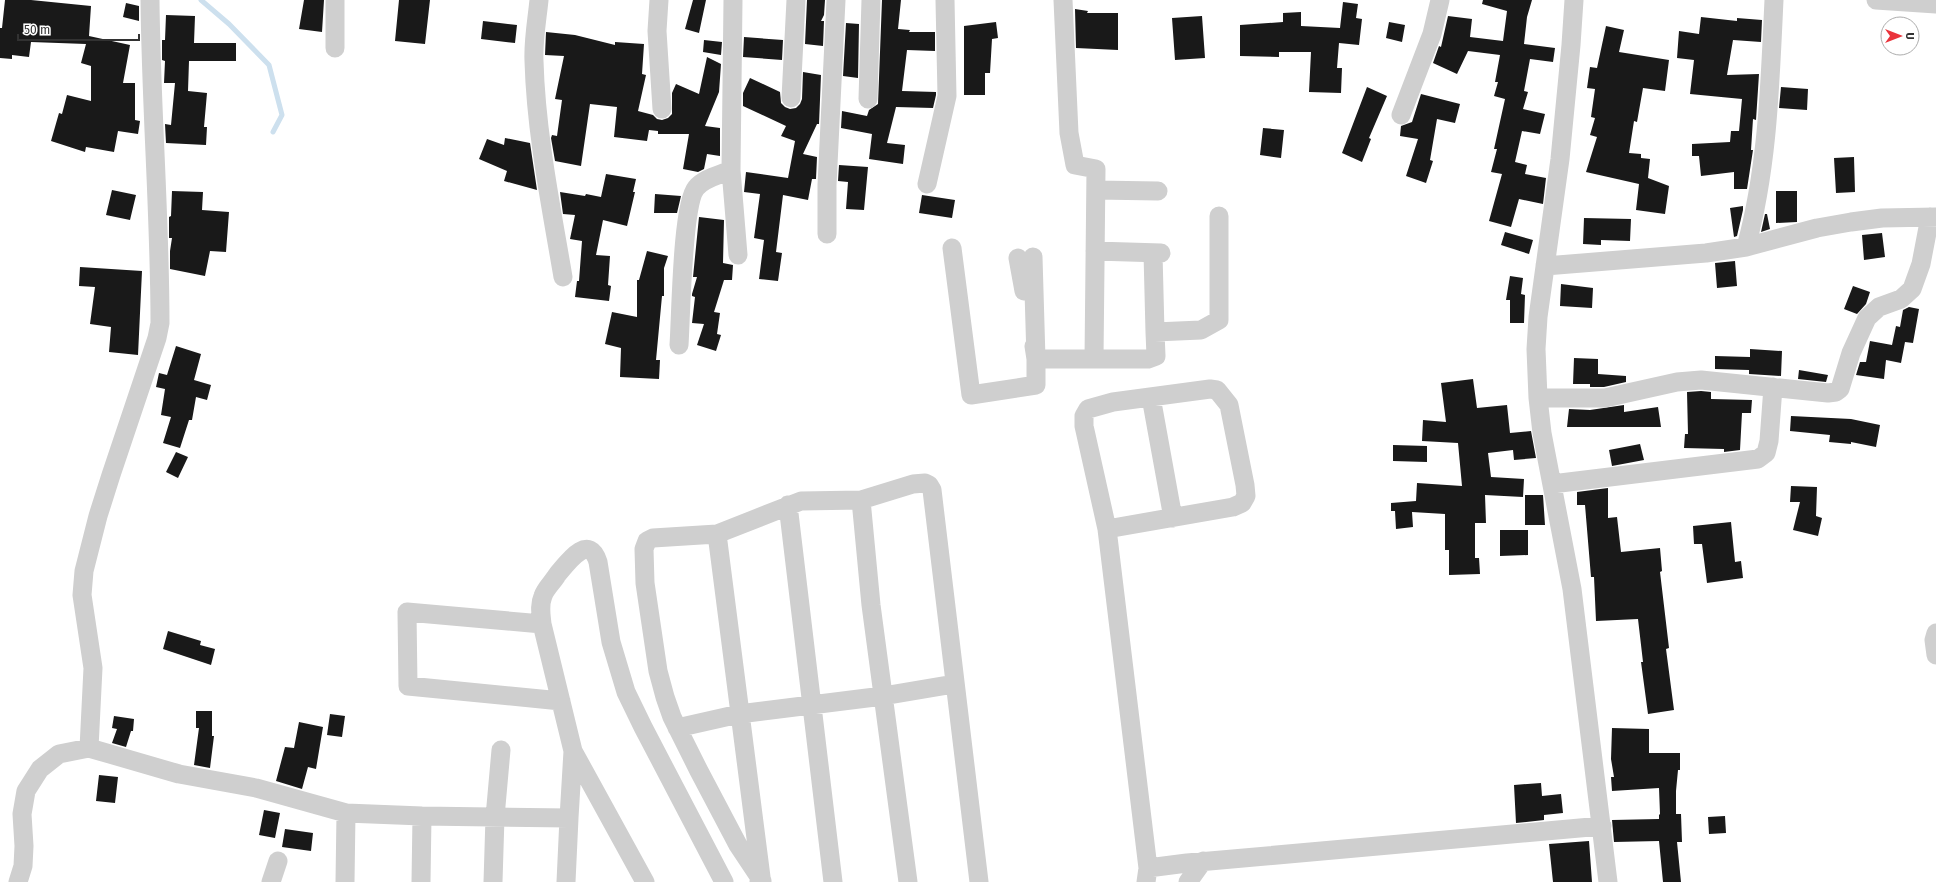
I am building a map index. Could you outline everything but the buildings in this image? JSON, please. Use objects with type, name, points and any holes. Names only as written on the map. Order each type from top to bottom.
[{"type":"street","points":[[89,748],[93,668],[82,595],[84,572],[98,516],[157,338],[160,322],[158,225],[150,67],[150,0]]},
{"type":"street","points":[[335,0],[335,48]]},
{"type":"street","points":[[539,0],[533,59],[535,88],[542,150],[563,277]]},
{"type":"street","points":[[659,0],[657,31],[662,109]]},
{"type":"street","points":[[733,0],[731,170],[738,255]]},
{"type":"street","points":[[791,98],[796,0]]},
{"type":"street","points":[[827,234],[827,186],[836,0]]},
{"type":"street","points":[[868,98],[871,0]]},
{"type":"street","points":[[927,184],[948,96],[945,0]]},
{"type":"street","points":[[1063,0],[1069,133],[1075,165],[1096,169],[1094,359]]},
{"type":"street","points":[[1401,115],[1432,34],[1440,0]]},
{"type":"street","points":[[1574,0],[1560,159],[1544,266],[1536,349],[1538,398],[1547,462],[1572,589],[1608,882]]},
{"type":"street","points":[[1746,247],[1751,228],[1764,156],[1768,120],[1774,0]]},
{"type":"street","points":[[1876,0],[1936,4]]},
{"type":"street","points":[[679,345],[687,220],[693,191],[702,182],[731,170]]},
{"type":"street","points":[[1096,190],[1158,191]]},
{"type":"street","points":[[1155,332],[1200,330],[1219,320],[1219,216]]},
{"type":"street","points":[[1538,398],[1605,398],[1677,382],[1702,380],[1828,393],[1836,392],[1840,389],[1852,353],[1867,318],[1879,307],[1901,299],[1912,289],[1921,264],[1933,217],[1882,218],[1852,222],[1817,228],[1746,247],[1659,258],[1544,266]]},
{"type":"street","points":[[952,248],[971,395],[1036,384],[1036,359],[1025,258]]},
{"type":"street","points":[[1036,359],[1148,359],[1156,356],[1155,332],[1157,253],[1095,251]]},
{"type":"street","points":[[1552,484],[1758,458],[1766,453],[1769,441],[1773,388]]},
{"type":"street","points":[[1107,529],[1233,507],[1242,503],[1246,496],[1245,485],[1229,405],[1217,390],[1210,389],[1113,402],[1088,409],[1084,416],[1084,426],[1107,529],[1147,875],[1203,862],[1602,826]]},
{"type":"street","points":[[1151,397],[1173,518]]},
{"type":"street","points":[[761,882],[738,845],[677,728],[665,697],[658,671],[644,583],[644,549],[647,541],[653,538],[717,534],[802,501],[860,500],[919,483],[930,485],[932,490],[954,684],[979,882]]},
{"type":"street","points":[[860,500],[871,605],[908,882]]},
{"type":"street","points":[[788,506],[833,882]]},
{"type":"street","points":[[717,534],[761,882]]},
{"type":"street","points":[[645,882],[573,751],[542,624],[540,605],[543,594],[570,558],[579,552],[591,550],[595,554],[598,562],[611,642],[626,692],[724,882]]},
{"type":"street","points":[[542,624],[407,612],[408,686],[561,701]]},
{"type":"street","points":[[1936,633],[1934,640],[1936,655]]},
{"type":"street","points":[[677,728],[739,714],[812,706],[954,684]]},
{"type":"street","points":[[18,882],[22,866],[24,846],[22,814],[26,791],[40,769],[59,754],[89,748],[179,774],[256,788],[346,813],[422,816],[569,818]]},
{"type":"street","points":[[493,882],[495,817],[501,750]]},
{"type":"street","points":[[566,882],[573,751]]},
{"type":"street","points":[[345,882],[346,813]]},
{"type":"street","points":[[421,882],[422,816]]},
{"type":"street","points":[[272,882],[278,861]]},
{"type":"street","points":[[1188,882],[1203,862]]},
{"type":"waterway","points":[[201,0],[229,24],[269,65],[282,115],[273,132]]}]
